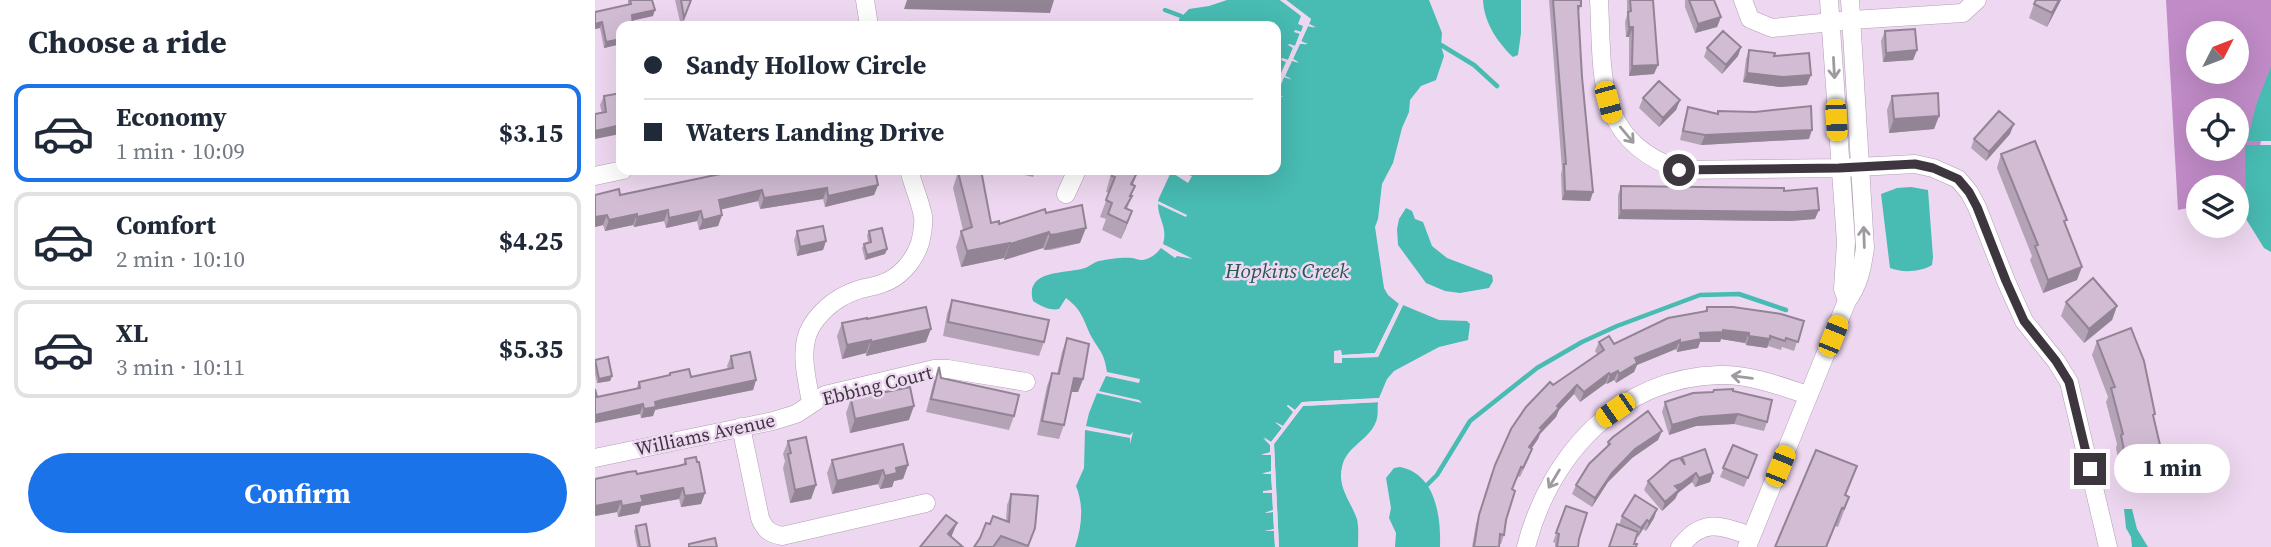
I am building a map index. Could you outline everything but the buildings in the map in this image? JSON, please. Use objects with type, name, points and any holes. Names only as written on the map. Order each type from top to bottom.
[{"type":"street","points":[[865,0],[868,21]]},
{"type":"street","points":[[1599,0],[1604,87],[1612,117],[1629,140],[1662,164],[1679,170],[1915,164],[1933,168],[1958,179],[1969,192],[2024,321],[2069,382],[2108,547]]},
{"type":"street","points":[[1743,0],[1750,19],[1772,28],[1963,13],[1977,0]]},
{"type":"street","points":[[1829,0],[1846,242],[1843,289],[1847,301]]},
{"type":"street","points":[[1680,547],[1688,537],[1706,526],[1719,526],[1749,542],[1847,301],[1855,290],[1865,248],[1850,0]]},
{"type":"street","points":[[595,176],[616,172]]},
{"type":"street","points":[[811,402],[804,359],[807,335],[817,316],[853,291],[884,284],[901,273],[916,256],[922,235],[923,217],[910,175]]},
{"type":"street","points":[[1066,194],[1075,175]]},
{"type":"street","name":"Ebbing Court","points":[[811,402],[837,391],[935,369],[1026,382]]},
{"type":"street","points":[[1526,547],[1543,496],[1559,470],[1577,445],[1603,419],[1627,401],[1661,385],[1692,377],[1722,375],[1753,379],[1808,395]]},
{"type":"street","name":"Williams Avenue","points":[[595,458],[796,414],[811,402]]},
{"type":"street","points":[[741,427],[759,518],[771,534],[782,536],[926,503]]},
{"type":"shaded area","points":[[2166,0],[2271,0],[2271,92],[2250,195],[2249,175],[2186,175],[2186,208],[2178,210]]},
{"type":"water","points":[[1227,0],[1280,0],[1302,16],[1304,26],[1301,32],[1295,30],[1300,33],[1295,46],[1289,44],[1293,48],[1288,60],[1282,58],[1287,62],[1281,74],[1281,21],[1179,21],[1189,9]]},
{"type":"water","name":"Hopkins Creek","points":[[1286,0],[1429,0],[1442,33],[1441,46],[1444,56],[1436,80],[1421,86],[1410,100],[1409,112],[1393,163],[1382,184],[1375,227],[1384,288],[1399,304],[1375,353],[1342,355],[1334,351],[1334,363],[1342,358],[1378,357],[1403,305],[1439,320],[1467,321],[1470,324],[1468,340],[1439,347],[1394,371],[1387,379],[1379,398],[1302,402],[1295,410],[1287,406],[1294,412],[1283,426],[1275,422],[1282,428],[1271,442],[1264,437],[1270,445],[1271,453],[1261,454],[1271,455],[1271,472],[1262,473],[1271,474],[1272,490],[1263,492],[1272,492],[1273,510],[1265,513],[1273,512],[1274,530],[1265,530],[1274,531],[1275,547],[1075,547],[1081,516],[1076,486],[1084,468],[1085,430],[1130,438],[1130,444],[1133,432],[1130,435],[1086,426],[1089,413],[1097,393],[1142,403],[1099,391],[1106,376],[1139,383],[1140,379],[1107,372],[1103,356],[1076,307],[1066,298],[1059,309],[1039,305],[1033,301],[1035,283],[1040,278],[1085,268],[1099,261],[1146,259],[1161,248],[1175,258],[1177,256],[1193,259],[1163,244],[1164,228],[1158,204],[1186,217],[1187,215],[1158,201],[1170,175],[1176,175],[1188,183],[1192,176],[1189,175],[1281,175],[1281,84],[1284,77],[1292,79],[1285,76],[1292,60],[1299,62],[1293,59],[1300,43],[1307,45],[1301,42],[1308,26],[1315,28],[1309,24],[1311,19]]},
{"type":"water","points":[[1483,0],[1521,0],[1518,55],[1513,57],[1497,38],[1486,16]]},
{"type":"water","points":[[2271,67],[2271,141],[2249,141],[2257,102]]},
{"type":"water","points":[[2249,145],[2271,145],[2271,252],[2264,248],[2249,224],[2249,175],[2245,175]]},
{"type":"water","points":[[1897,188],[1928,190],[1932,265],[1917,270],[1900,271],[1890,268],[1881,194]]},
{"type":"water","points":[[1406,208],[1412,211],[1415,219],[1423,222],[1432,246],[1447,258],[1492,275],[1493,281],[1489,288],[1460,293],[1445,291],[1426,283],[1398,245],[1399,219]]},
{"type":"water","points":[[1378,402],[1375,424],[1348,454],[1341,474],[1343,488],[1357,519],[1358,547],[1279,547],[1274,444],[1303,406]]},
{"type":"water","points":[[1394,468],[1412,471],[1429,487],[1437,510],[1440,547],[1395,547],[1396,533],[1389,518],[1391,508],[1386,478]]},
{"type":"water","points":[[2124,509],[2132,509],[2137,529],[2148,547],[2132,547]]},
{"type":"pier","points":[[1280,0],[1286,0],[1311,19],[1309,24],[1316,27],[1308,26],[1301,41],[1308,44],[1300,44],[1293,59],[1299,63],[1292,61],[1285,76],[1292,80],[1284,77],[1281,84],[1281,73],[1286,62],[1281,60],[1288,60],[1293,48],[1289,44],[1295,46],[1300,34],[1294,32],[1301,32],[1303,26],[1298,24],[1301,16]]},
{"type":"pier","points":[[1399,304],[1403,305],[1378,357],[1342,358],[1342,363],[1334,363],[1334,351],[1341,350],[1342,355],[1375,353]]},
{"type":"pier","points":[[1383,398],[1382,402],[1303,406],[1274,444],[1279,547],[1275,547],[1274,531],[1264,531],[1274,529],[1273,512],[1264,513],[1273,510],[1272,493],[1263,493],[1272,488],[1271,474],[1262,474],[1271,471],[1271,455],[1261,455],[1270,452],[1270,445],[1263,438],[1271,442],[1282,428],[1275,422],[1283,426],[1293,412],[1288,405],[1295,410],[1302,402]]},
{"type":"waterway","points":[[1165,10],[1181,16]]},
{"type":"waterway","points":[[1441,45],[1474,65],[1497,86]]},
{"type":"waterway","points":[[1427,485],[1437,475],[1470,421],[1537,368],[1582,342],[1700,295],[1739,294],[1786,310]]},
{"type":"route","points":[[1679,170],[1915,164],[1933,168],[1958,179],[1977,207],[2024,321],[2069,382],[2090,469]]}]
